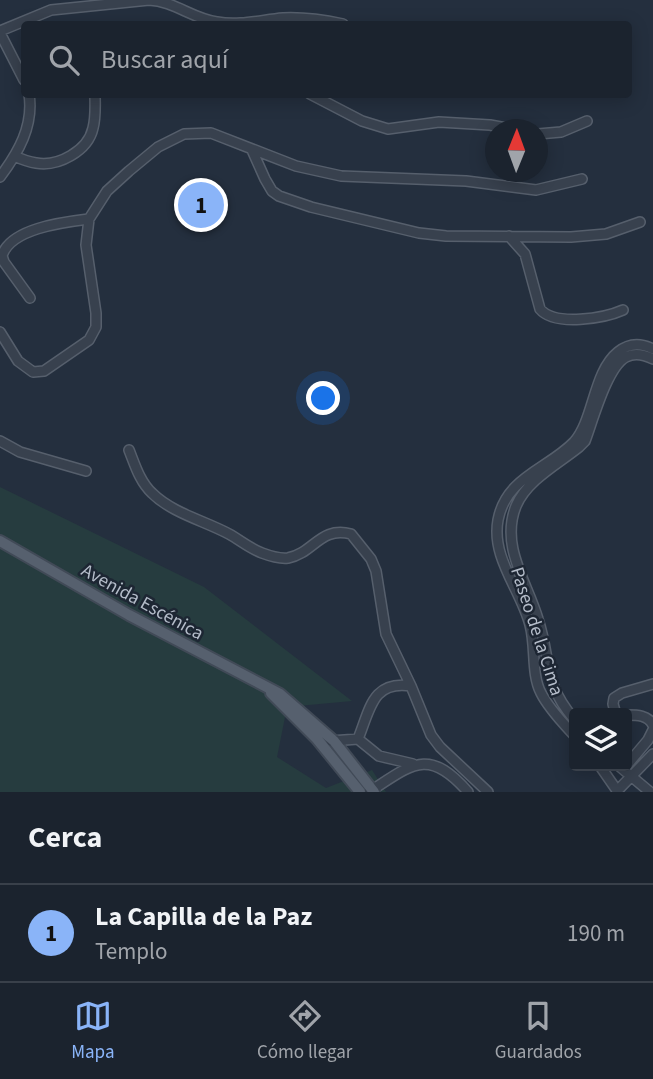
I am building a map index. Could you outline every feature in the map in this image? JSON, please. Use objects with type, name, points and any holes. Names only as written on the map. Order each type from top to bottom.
[{"type":"main road","name":"Avenida Escénica","points":[[0,541],[129,615],[290,701],[334,741],[372,791]]},
{"type":"main road","name":"Avenida Escénica","points":[[269,690],[317,739],[360,792]]},
{"type":"street","points":[[26,21],[51,10],[149,1],[160,1],[210,21]]},
{"type":"street","points":[[262,21],[286,18],[315,21]]},
{"type":"street","points":[[21,23],[0,32],[21,74]]},
{"type":"street","points":[[0,177],[28,127],[29,98]]},
{"type":"street","points":[[14,156],[46,164],[76,152],[90,137],[95,98]]},
{"type":"street","points":[[318,98],[362,121],[388,129],[439,122],[485,125]]},
{"type":"street","points":[[548,133],[561,132],[587,121]]},
{"type":"street","points":[[0,332],[18,361],[33,372],[44,371],[89,341],[96,327],[96,313],[86,245],[89,219],[107,191],[143,159],[175,138],[196,132],[211,133],[296,166],[341,176],[466,181],[536,190],[582,180]]},
{"type":"street","points":[[252,150],[272,191],[279,196],[419,233],[446,236],[571,237],[606,234],[640,222]]},
{"type":"street","points":[[30,298],[2,256],[6,247],[28,232],[47,225],[89,219]]},
{"type":"street","points":[[509,236],[525,254],[540,309],[544,314],[564,319],[589,318],[609,316],[623,310]]},
{"type":"street","points":[[569,728],[541,692],[530,624],[498,544],[499,518],[509,493],[575,441],[604,371],[614,355],[627,346],[636,344],[653,349]]},
{"type":"street","name":"Paseo de la Cima","points":[[569,712],[552,688],[538,617],[513,552],[511,534],[515,509],[519,499],[538,479],[585,441],[610,377],[618,364],[625,357],[632,355],[644,355],[653,359]]},
{"type":"street","points":[[0,441],[20,452],[86,471]]},
{"type":"street","points":[[129,450],[142,480],[152,493],[165,503],[232,535],[264,554],[292,557],[334,532],[351,534],[371,559],[376,571],[386,634],[431,735],[440,747],[488,792]]},
{"type":"street","points":[[615,708],[614,698],[653,684]]},
{"type":"street","points":[[358,739],[371,707],[381,691],[393,685],[411,686]]},
{"type":"street","points":[[632,716],[646,717],[653,727],[648,740],[632,760]]},
{"type":"street","points":[[317,739],[358,739],[379,756],[438,767],[448,772],[468,792]]},
{"type":"street","points":[[632,765],[653,754]]},
{"type":"street","points":[[372,791],[413,764]]},
{"type":"street","points":[[604,771],[618,791]]},
{"type":"street","points":[[612,781],[623,771]]},
{"type":"street","points":[[618,791],[624,771]]},
{"type":"street","points":[[627,771],[650,792]]},
{"type":"green space","points":[[0,487],[204,587],[352,701],[287,707],[277,757],[326,788],[372,770],[386,792],[0,792]]},
{"type":"place","name":"La Capilla de la Paz","points":[[201,205]]}]
